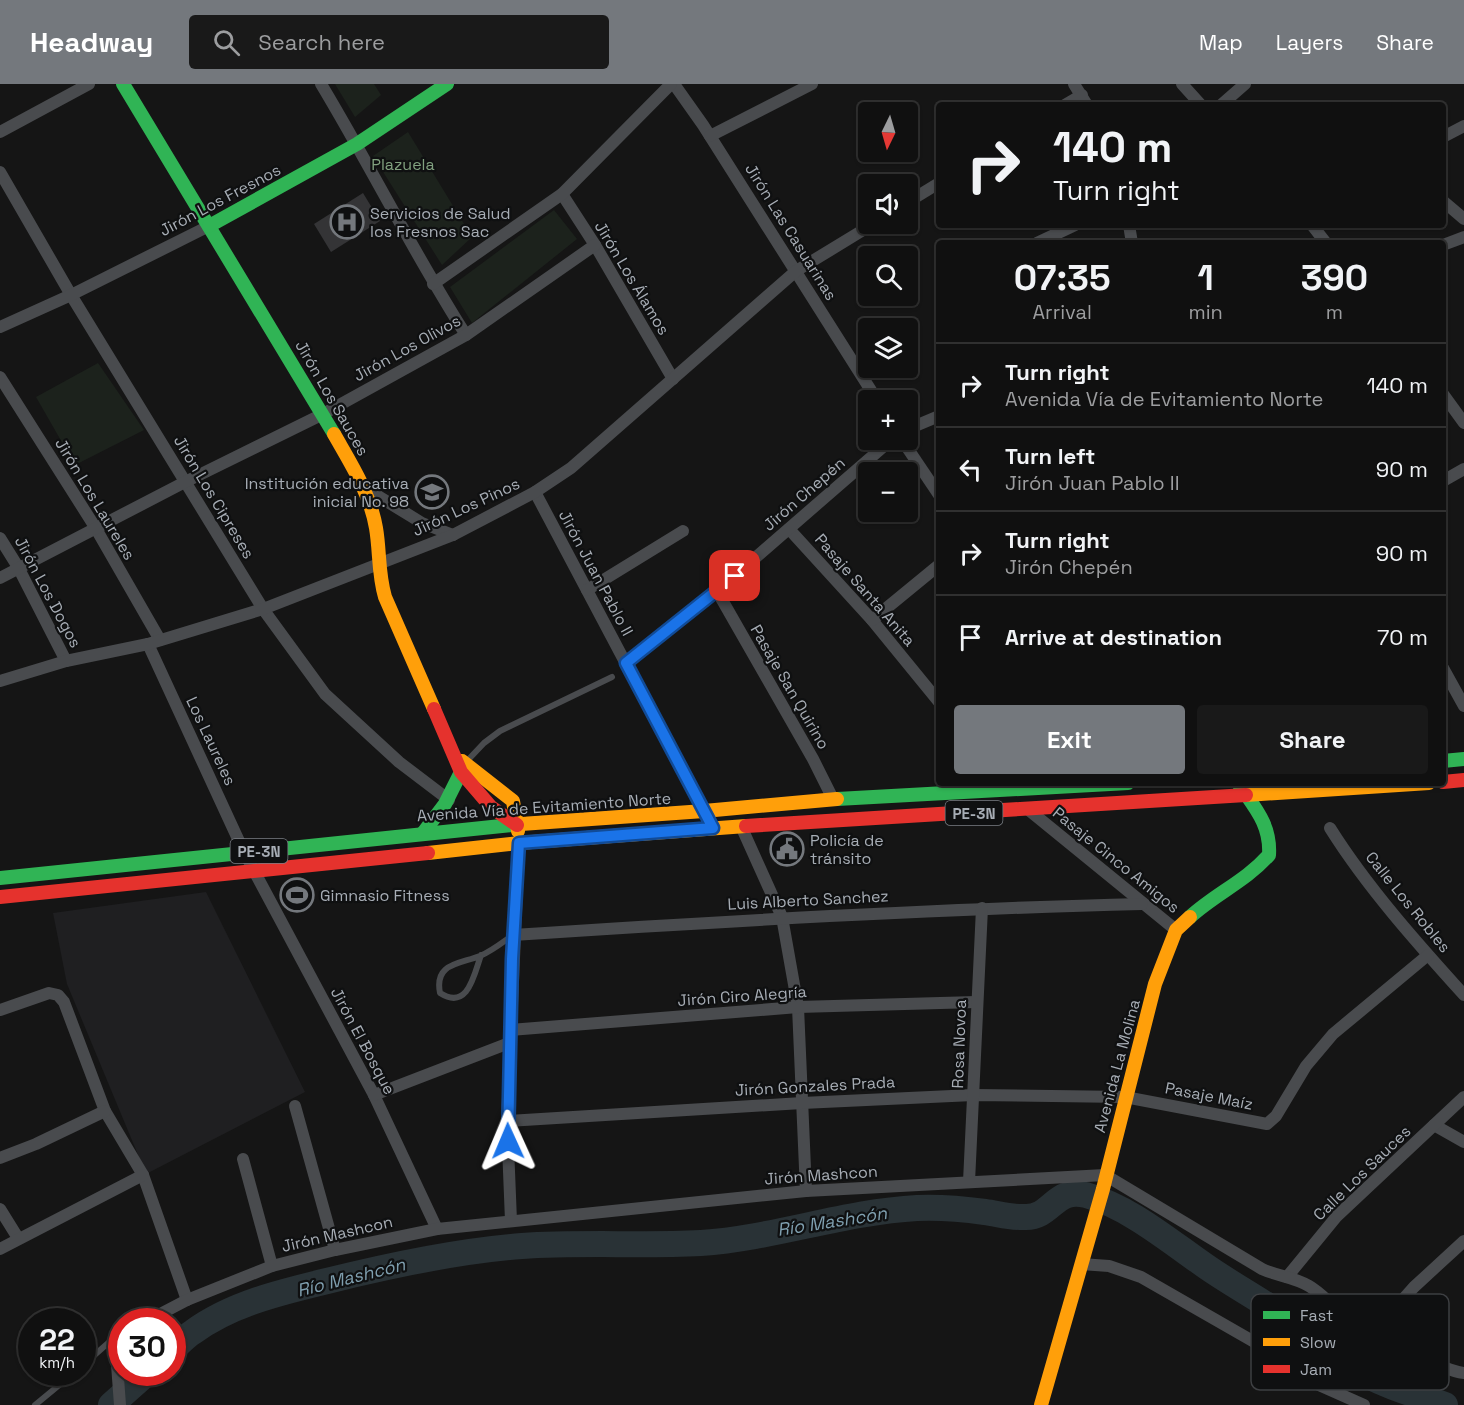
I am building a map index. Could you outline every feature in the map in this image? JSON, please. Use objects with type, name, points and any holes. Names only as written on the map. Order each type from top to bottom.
[{"type":"main road","name":"Jirón Los Sauces","points":[[123,84],[323,414],[365,488],[376,527],[380,581],[453,754],[463,768],[513,801],[519,843]]},
{"type":"main road","name":"Jirón Los Fresnos","points":[[209,226],[357,144],[447,84]]},
{"type":"main road","points":[[1446,761],[1464,759]]},
{"type":"main road","points":[[423,832],[449,800],[463,768]]},
{"type":"main road","points":[[1446,782],[1464,780]]},
{"type":"main road","name":"Avenida Vía de Evitamiento Norte","points":[[0,878],[423,832],[1008,786]]},
{"type":"main road","name":"Avenida Vía de Evitamiento Norte","points":[[0,897],[519,843],[741,826],[1029,810],[1242,789],[1336,786]]},
{"type":"main road","name":"Avenida La Molina","points":[[1041,1405],[1086,1250],[1155,984],[1176,930],[1203,905],[1249,875],[1269,855],[1270,840],[1265,823],[1242,789]]},
{"type":"main road","points":[[322,844],[325,863]]},
{"type":"street","points":[[0,132],[89,84]]},
{"type":"street","points":[[321,84],[357,144],[433,284],[466,335]]},
{"type":"street","points":[[433,284],[562,194],[673,84]]},
{"type":"street","name":"Jirón Las Casuarinas","points":[[673,84],[710,136],[871,390]]},
{"type":"street","points":[[710,136],[812,84]]},
{"type":"street","points":[[1074,84],[1084,100]]},
{"type":"street","points":[[1182,84],[1198,102]]},
{"type":"street","points":[[1224,102],[1245,84]]},
{"type":"street","points":[[1446,135],[1464,126]]},
{"type":"street","name":"Jirón Los Cipreses","points":[[0,172],[71,295],[263,609],[325,694],[399,762],[449,800]]},
{"type":"street","points":[[918,196],[936,185]]},
{"type":"street","name":"Jirón Los Álamos","points":[[562,194],[595,245],[673,379]]},
{"type":"street","points":[[1446,204],[1464,219]]},
{"type":"street","name":"Jirón Los Fresnos","points":[[0,327],[71,295],[209,226]]},
{"type":"street","points":[[1042,240],[1068,228]]},
{"type":"street","points":[[1314,228],[1324,240]]},
{"type":"street","name":"Jirón Los Pinos","points":[[0,681],[66,661],[154,642],[263,609],[453,535],[535,492],[571,468],[796,271],[858,233]]},
{"type":"street","points":[[1446,244],[1464,237]]},
{"type":"street","name":"Jirón Los Olivos","points":[[0,578],[96,527],[323,414],[466,335],[595,245]]},
{"type":"street","name":"Jirón Los Laureles","points":[[0,377],[96,527],[154,642]]},
{"type":"street","points":[[1446,398],[1464,423]]},
{"type":"street","points":[[918,425],[936,417]]},
{"type":"street","name":"Jirón Chepén","points":[[626,663],[717,591],[880,450]]},
{"type":"street","points":[[909,450],[936,491]]},
{"type":"street","points":[[1446,479],[1464,469]]},
{"type":"street","points":[[365,488],[422,523],[453,535]]},
{"type":"street","name":"Jirón Juan Pablo II","points":[[535,492],[713,828]]},
{"type":"street","name":"Pasaje Santa Anita","points":[[789,529],[872,620],[936,698]]},
{"type":"street","points":[[587,590],[683,531]]},
{"type":"street","name":"Jirón Los Dogos","points":[[0,538],[18,567],[66,661]]},
{"type":"street","points":[[872,620],[936,567]]},
{"type":"street","name":"Pasaje San Quirino","points":[[717,591],[813,759],[833,800]]},
{"type":"street","name":"Los Laureles","points":[[154,642],[244,852],[254,870]]},
{"type":"street","points":[[1446,673],[1464,705]]},
{"type":"street","name":"Pasaje Cinco Amigos","points":[[1008,786],[1029,810],[1176,930]]},
{"type":"street","points":[[741,826],[782,917],[798,1007],[806,1191]]},
{"type":"street","name":"Calle Los Robles","points":[[1330,828],[1428,955],[1464,995]]},
{"type":"street","points":[[511,1221],[507,1121],[513,935],[519,843]]},
{"type":"street","name":"Jirón El Bosque","points":[[254,870],[374,1095],[437,1229]]},
{"type":"street","name":"Luis Alberto Sanchez","points":[[513,935],[782,917],[1142,904]]},
{"type":"street","name":"Rosa Novoa","points":[[969,1182],[982,908]]},
{"type":"street","name":"Pasaje Maíz","points":[[1125,1097],[1267,1124],[1276,1116],[1306,1066],[1333,1034],[1428,955]]},
{"type":"street","points":[[0,1010],[49,993],[58,995],[64,1002],[105,1111],[143,1175],[187,1300]]},
{"type":"street","name":"Jirón Ciro Alegría","points":[[374,1095],[510,1036],[798,1007],[976,1002]]},
{"type":"street","name":"Jirón Gonzales Prada","points":[[507,1121],[973,1095],[1125,1097]]},
{"type":"street","name":"Calle Los Sauces","points":[[1287,1277],[1337,1216],[1464,1097]]},
{"type":"street","points":[[296,1106],[335,1250]]},
{"type":"street","points":[[0,1158],[36,1144],[105,1111]]},
{"type":"street","points":[[1434,1125],[1464,1142]]},
{"type":"street","points":[[243,1159],[272,1266]]},
{"type":"street","points":[[0,1249],[143,1175]]},
{"type":"street","name":"Jirón Mashcon","points":[[172,1308],[272,1266],[335,1250],[437,1229],[806,1191],[969,1182],[1104,1182]]},
{"type":"street","points":[[1104,1182],[1262,1269],[1308,1285],[1319,1294]]},
{"type":"street","points":[[0,1209],[18,1238]]},
{"type":"street","points":[[1408,1294],[1464,1241]]},
{"type":"street","points":[[1081,1264],[1109,1266],[1141,1277],[1251,1340]]},
{"type":"street","points":[[1449,1370],[1464,1373]]},
{"type":"street","points":[[119,1386],[120,1405]]},
{"type":"street","points":[[1330,1390],[1364,1405]]},
{"type":"lane","points":[[463,768],[484,743],[500,732],[612,677]]},
{"type":"lane","name":"Luis Alberto Sanchez","points":[[481,956],[464,994],[456,998],[448,998],[440,993],[438,984],[442,972],[458,962],[481,956],[513,935]]},
{"type":"lane","points":[[96,1354],[108,1344]]},
{"type":"lane","points":[[35,1405],[58,1386]]},
{"type":"shaded area","points":[[206,892],[305,1092],[146,1174],[67,984],[53,913]]},
{"type":"green space","name":"Plazuela","points":[[335,84],[374,84],[381,95],[355,117]]},
{"type":"green space","name":"Plazuela","points":[[408,132],[472,237],[442,265],[373,156]]},
{"type":"green space","points":[[554,210],[577,239],[472,323],[450,287]]},
{"type":"green space","points":[[98,363],[144,430],[75,465],[36,397]]},
{"type":"building","name":"Servicios de Salud los Fresnos Sac","points":[[363,193],[380,221],[331,252],[314,224]]},
{"type":"waterway","name":"Río Mashcón","points":[[186,1337],[208,1322],[257,1300],[351,1275],[449,1255],[522,1246],[701,1243],[755,1236],[863,1214],[917,1208],[960,1209],[1026,1217],[1035,1216],[1060,1198],[1076,1194],[1086,1195],[1118,1207],[1251,1295]]},
{"type":"waterway","name":"Río Mashcón","points":[[111,1405],[132,1386]]},
{"type":"waterway","name":"Río Mashcón","points":[[1402,1390],[1445,1405]]},
{"type":"traffic: fast","points":[[123,84],[334,434]]},
{"type":"traffic: fast","points":[[209,226],[357,144],[447,84]]},
{"type":"traffic: fast","points":[[1446,761],[1464,759]]},
{"type":"traffic: fast","points":[[423,833],[445,804],[461,772]]},
{"type":"traffic: fast","points":[[837,799],[1073,786]]},
{"type":"traffic: fast","points":[[1190,917],[1269,855],[1269,844],[1264,825],[1240,786]]},
{"type":"traffic: fast","points":[[0,878],[521,824]]},
{"type":"traffic: slow","points":[[334,434],[359,479],[369,503],[376,528],[385,597],[434,709]]},
{"type":"traffic: slow","points":[[462,761],[513,801],[518,831]]},
{"type":"traffic: slow","points":[[1246,795],[1383,786]]},
{"type":"traffic: slow","points":[[521,824],[837,799]]},
{"type":"traffic: slow","points":[[428,853],[519,843],[746,826]]},
{"type":"traffic: slow","points":[[1041,1405],[1103,1189],[1155,984],[1176,930],[1190,917]]},
{"type":"traffic: jam","points":[[434,709],[461,772],[491,807],[517,825]]},
{"type":"traffic: jam","points":[[1446,782],[1464,780]]},
{"type":"traffic: jam","points":[[746,826],[1246,795]]},
{"type":"traffic: jam","points":[[0,897],[428,853]]},
{"type":"place","name":"Servicios de Salud los Fresnos Sac","points":[[347,222]]},
{"type":"place","name":"Institución educativa inicial No. 98","points":[[432,492]]},
{"type":"place","name":"Policía de tránsito","points":[[787,849]]},
{"type":"place","name":"Gimnasio Fitness","points":[[297,895]]},
{"type":"route","points":[[508,1141],[512,959],[519,843],[713,828],[626,663],[735,576]]}]
